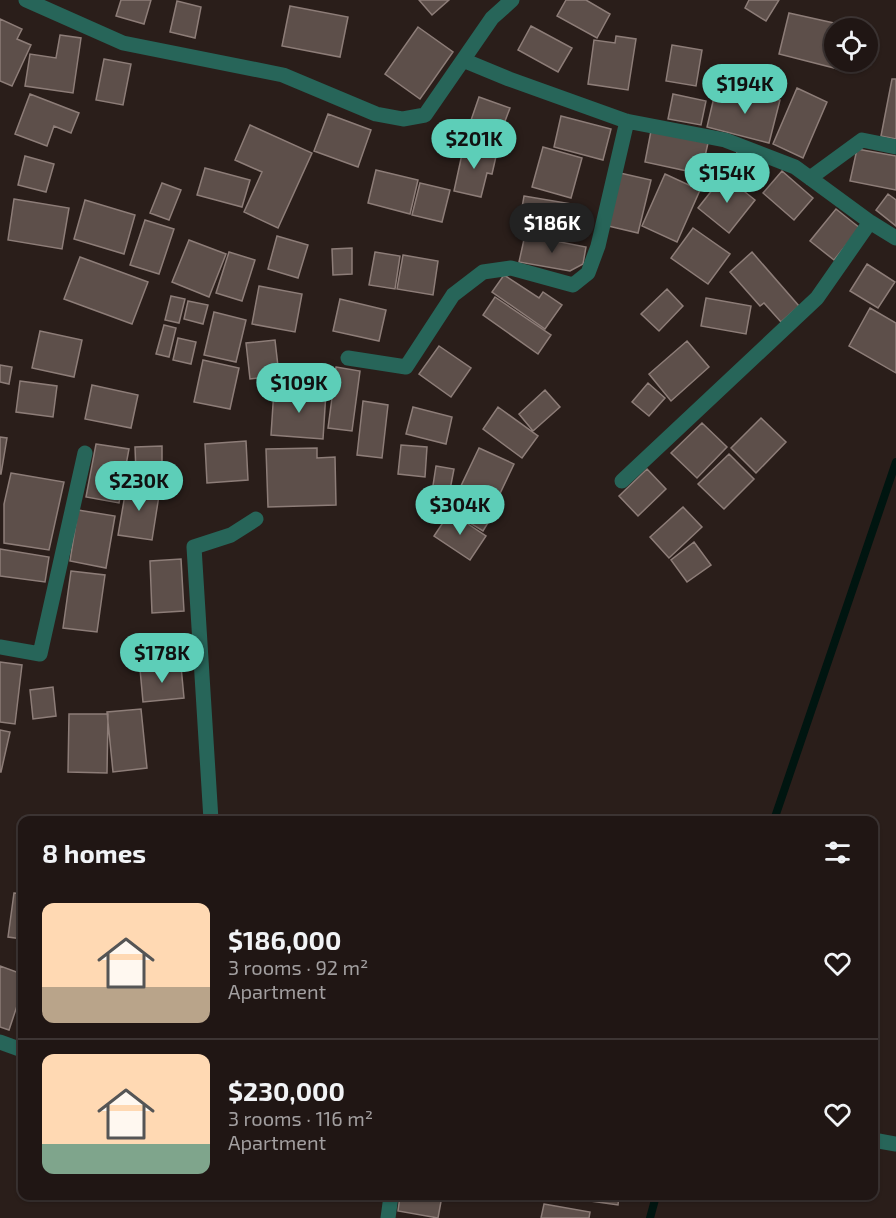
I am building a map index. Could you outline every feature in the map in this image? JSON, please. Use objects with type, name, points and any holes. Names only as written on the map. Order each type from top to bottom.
[{"type":"street","points":[[26,0],[123,43],[283,75],[376,114],[403,118],[425,115],[492,18],[512,0]]},
{"type":"street","points":[[463,60],[508,79],[627,121],[725,140],[795,167],[870,222],[896,238]]},
{"type":"street","points":[[348,358],[406,367],[453,295],[483,272],[511,268],[573,285],[588,273],[598,246],[627,121]]},
{"type":"street","points":[[810,178],[862,140],[896,147]]},
{"type":"street","points":[[622,481],[817,298],[870,222]]},
{"type":"street","points":[[0,647],[40,654],[85,453]]},
{"type":"street","points":[[212,816],[194,547],[231,535],[256,519]]},
{"type":"street","points":[[0,1041],[18,1048]]},
{"type":"street","points":[[878,1141],[896,1144]]},
{"type":"street","points":[[388,1218],[390,1200]]},
{"type":"building","points":[[121,0],[151,0],[144,24],[116,16]]},
{"type":"building","points":[[419,0],[449,0],[432,15]]},
{"type":"building","points":[[566,0],[586,0],[610,14],[597,38],[557,16]]},
{"type":"building","points":[[749,0],[779,0],[766,21],[745,8]]},
{"type":"building","points":[[177,1],[201,7],[195,38],[170,32]]},
{"type":"building","points":[[290,6],[348,17],[340,57],[282,46]]},
{"type":"building","points":[[789,13],[824,21],[824,65],[779,54]]},
{"type":"building","points":[[0,19],[22,29],[17,39],[31,45],[12,86],[0,81]]},
{"type":"building","points":[[531,26],[572,48],[558,72],[518,50]]},
{"type":"building","points":[[418,27],[453,52],[420,99],[385,74]]},
{"type":"building","points":[[60,35],[81,38],[73,93],[25,86],[30,54],[56,58]]},
{"type":"building","points":[[616,36],[636,39],[628,90],[588,84],[594,40],[615,43]]},
{"type":"building","points":[[672,45],[702,50],[696,86],[666,81]]},
{"type":"building","points":[[104,59],[131,64],[123,105],[96,100]]},
{"type":"building","points":[[892,79],[896,79],[896,139],[881,136]]},
{"type":"building","points":[[735,88],[780,100],[769,143],[707,127],[715,93],[733,98]]},
{"type":"building","points":[[797,88],[827,102],[803,158],[773,144]]},
{"type":"building","points":[[30,94],[79,113],[71,133],[54,126],[47,146],[15,134]]},
{"type":"building","points":[[673,94],[706,101],[701,125],[668,119]]},
{"type":"building","points":[[479,97],[510,108],[499,137],[469,126]]},
{"type":"building","points":[[328,114],[371,130],[358,167],[314,151]]},
{"type":"building","points":[[561,116],[611,129],[603,160],[554,147]]},
{"type":"building","points":[[250,125],[312,153],[278,228],[244,212],[262,172],[235,160]]},
{"type":"building","points":[[651,131],[708,143],[701,174],[645,162]]},
{"type":"building","points":[[464,145],[497,152],[492,174],[487,173],[481,197],[454,191]]},
{"type":"building","points":[[543,147],[582,158],[571,198],[532,187]]},
{"type":"building","points":[[857,149],[896,156],[896,190],[850,181]]},
{"type":"building","points":[[739,150],[762,168],[746,189],[723,171]]},
{"type":"building","points":[[25,156],[54,164],[46,192],[18,185]]},
{"type":"building","points":[[205,168],[250,180],[242,207],[197,195]]},
{"type":"building","points":[[376,170],[418,180],[410,214],[368,203]]},
{"type":"building","points":[[782,171],[813,198],[794,220],[763,193]]},
{"type":"building","points":[[620,173],[651,180],[638,233],[608,226]]},
{"type":"building","points":[[665,174],[700,190],[677,242],[642,226]]},
{"type":"building","points":[[724,175],[755,200],[729,233],[698,208]]},
{"type":"building","points":[[162,183],[181,190],[169,220],[150,213]]},
{"type":"building","points":[[420,183],[450,190],[442,222],[412,215]]},
{"type":"building","points":[[888,194],[896,200],[896,226],[876,210]]},
{"type":"building","points":[[524,196],[572,204],[565,240],[518,231]]},
{"type":"building","points":[[14,199],[69,208],[62,249],[8,240]]},
{"type":"building","points":[[85,200],[135,215],[124,254],[74,239]]},
{"type":"building","points":[[836,209],[860,228],[834,260],[810,241]]},
{"type":"building","points":[[145,220],[174,229],[159,274],[130,265]]},
{"type":"building","points":[[693,228],[730,254],[708,284],[671,258]]},
{"type":"building","points":[[525,235],[586,247],[583,264],[570,271],[519,262]]},
{"type":"building","points":[[277,236],[308,245],[298,278],[268,269]]},
{"type":"building","points":[[189,240],[226,254],[209,297],[172,282]]},
{"type":"building","points":[[352,248],[352,274],[333,275],[332,249]]},
{"type":"building","points":[[229,252],[255,260],[242,301],[216,293]]},
{"type":"building","points":[[375,252],[400,256],[395,289],[369,285]]},
{"type":"building","points":[[752,252],[799,306],[781,322],[764,303],[760,306],[730,272]]},
{"type":"building","points":[[403,255],[438,261],[433,295],[397,289]]},
{"type":"building","points":[[80,257],[148,282],[132,324],[64,299]]},
{"type":"building","points":[[867,264],[895,282],[878,308],[850,291]]},
{"type":"building","points":[[504,275],[539,298],[543,292],[562,305],[545,329],[492,292]]},
{"type":"building","points":[[259,286],[302,294],[295,332],[252,324]]},
{"type":"building","points":[[667,289],[683,306],[659,331],[641,314]]},
{"type":"building","points":[[171,296],[185,299],[179,323],[165,320]]},
{"type":"building","points":[[495,297],[551,335],[538,354],[483,315]]},
{"type":"building","points":[[706,298],[751,306],[746,334],[701,326]]},
{"type":"building","points":[[340,299],[386,310],[379,341],[333,331]]},
{"type":"building","points":[[188,301],[208,305],[203,324],[184,319]]},
{"type":"building","points":[[870,308],[896,323],[896,373],[849,346]]},
{"type":"building","points":[[214,312],[246,320],[236,362],[204,355]]},
{"type":"building","points":[[164,325],[176,328],[169,357],[156,354]]},
{"type":"building","points":[[40,331],[82,340],[74,377],[32,368]]},
{"type":"building","points":[[178,338],[196,342],[191,364],[173,360]]},
{"type":"building","points":[[275,340],[279,375],[250,379],[246,343]]},
{"type":"building","points":[[687,341],[709,367],[671,401],[649,374]]},
{"type":"building","points":[[439,346],[471,368],[451,397],[419,374]]},
{"type":"building","points":[[203,360],[239,368],[230,409],[194,402]]},
{"type":"building","points":[[0,365],[12,367],[9,384],[0,382]]},
{"type":"building","points":[[336,367],[360,371],[352,431],[328,428]]},
{"type":"building","points":[[20,381],[57,386],[53,417],[16,412]]},
{"type":"building","points":[[648,383],[665,398],[649,416],[632,402]]},
{"type":"building","points":[[92,385],[138,395],[131,428],[85,419]]},
{"type":"building","points":[[274,389],[326,392],[323,439],[271,435]]},
{"type":"building","points":[[545,390],[560,407],[533,431],[519,414]]},
{"type":"building","points":[[363,401],[388,405],[382,458],[357,455]]},
{"type":"building","points":[[413,407],[452,417],[446,444],[406,434]]},
{"type":"building","points":[[498,407],[538,436],[522,458],[483,429]]},
{"type":"building","points":[[761,418],[786,442],[756,473],[731,448]]},
{"type":"building","points":[[702,423],[727,447],[697,478],[671,453]]},
{"type":"building","points":[[0,437],[7,438],[1,474],[0,474]]},
{"type":"building","points":[[246,441],[248,480],[207,483],[205,444]]},
{"type":"building","points":[[96,444],[129,449],[119,503],[86,497]]},
{"type":"building","points":[[401,445],[427,447],[425,477],[398,474]]},
{"type":"building","points":[[162,446],[162,472],[136,473],[135,447]]},
{"type":"building","points":[[317,448],[317,458],[335,457],[336,505],[268,507],[266,449]]},
{"type":"building","points":[[479,448],[514,464],[495,504],[460,488]]},
{"type":"building","points":[[729,454],[754,479],[724,509],[698,484]]},
{"type":"building","points":[[436,466],[454,469],[449,495],[432,492]]},
{"type":"building","points":[[647,469],[666,489],[638,516],[619,496]]},
{"type":"building","points":[[11,473],[64,482],[49,550],[4,543],[4,504]]},
{"type":"building","points":[[127,483],[160,489],[152,540],[118,535]]},
{"type":"building","points":[[463,493],[494,513],[483,531],[452,512]]},
{"type":"building","points":[[683,507],[702,527],[669,558],[650,537]]},
{"type":"building","points":[[78,510],[115,516],[106,568],[70,561]]},
{"type":"building","points":[[450,512],[486,536],[470,560],[434,536]]},
{"type":"building","points":[[694,542],[711,565],[687,582],[671,560]]},
{"type":"building","points":[[0,549],[49,557],[45,582],[0,576]]},
{"type":"building","points":[[181,559],[184,611],[152,613],[150,561]]},
{"type":"building","points":[[71,571],[105,575],[97,632],[63,628]]},
{"type":"building","points":[[0,662],[22,665],[15,724],[0,722]]},
{"type":"building","points":[[181,666],[184,698],[143,702],[140,669]]},
{"type":"building","points":[[53,687],[56,716],[33,719],[30,690]]},
{"type":"building","points":[[141,709],[147,768],[113,772],[107,712]]},
{"type":"building","points":[[69,714],[108,714],[107,773],[68,772]]},
{"type":"building","points":[[0,730],[10,732],[1,772],[0,772]]},
{"type":"building","points":[[14,893],[18,894],[18,938],[8,937]]},
{"type":"building","points":[[0,966],[18,973],[18,1003],[9,1030],[0,1027]]},
{"type":"building","points":[[399,1200],[441,1200],[438,1218],[398,1211]]},
{"type":"building","points":[[591,1200],[619,1200],[618,1205]]},
{"type":"building","points":[[544,1204],[590,1212],[589,1218],[541,1218]]},
{"type":"waterway","points":[[775,816],[896,462]]},
{"type":"waterway","points":[[650,1218],[655,1200]]}]
